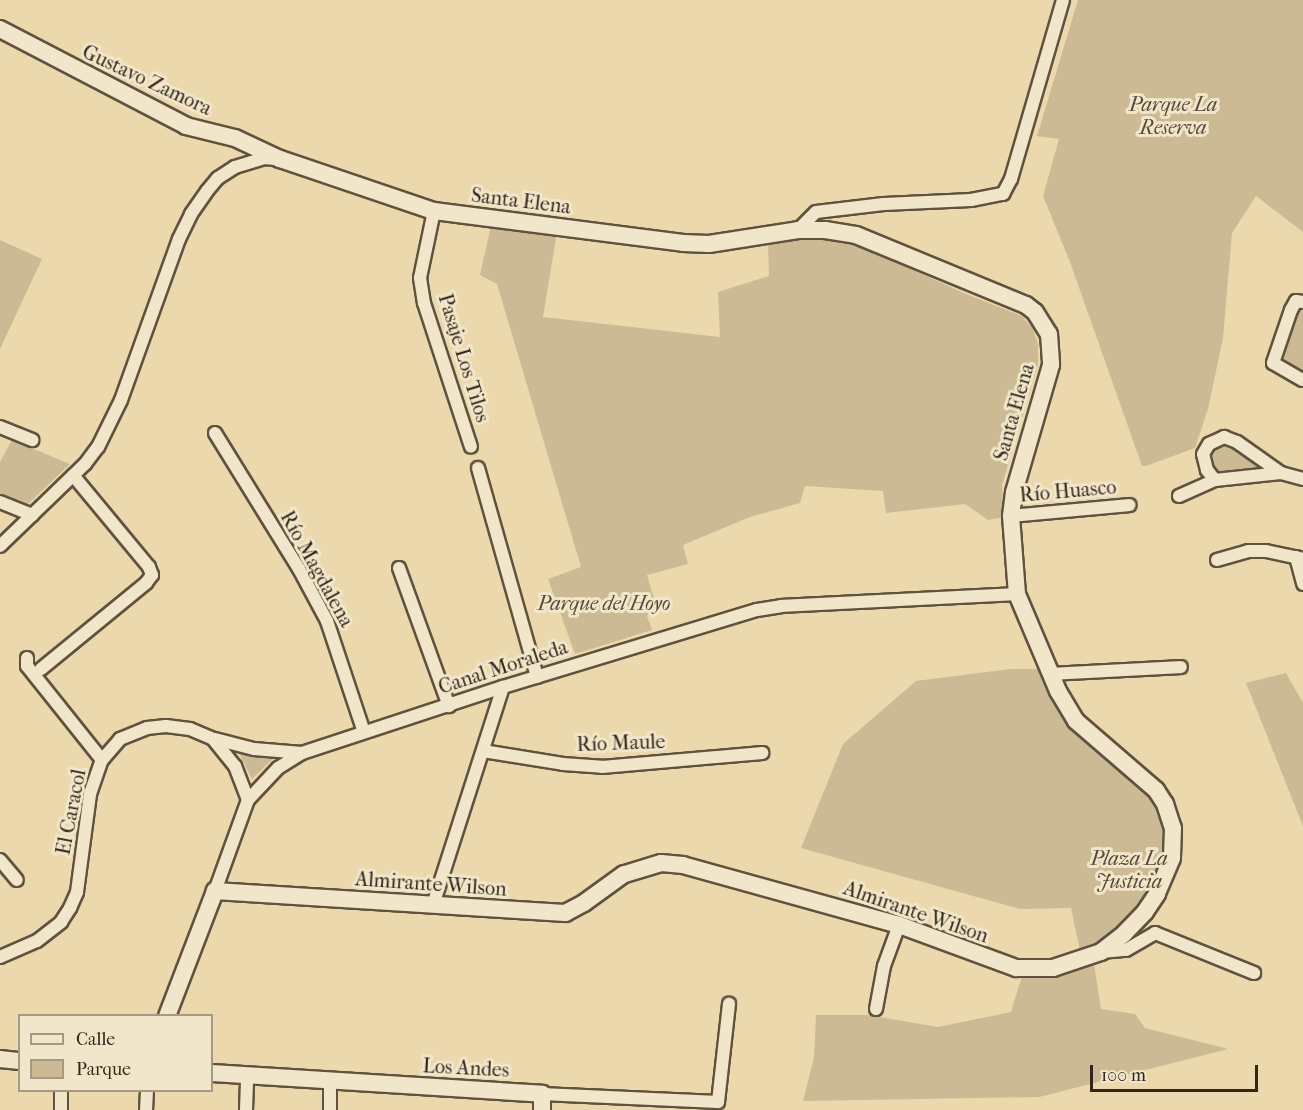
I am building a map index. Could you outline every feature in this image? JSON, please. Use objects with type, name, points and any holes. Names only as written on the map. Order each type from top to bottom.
[{"type":"street","points":[[798,230],[816,212],[884,204],[971,200],[1003,194],[1011,179],[1063,0]]},
{"type":"street","name":"Gustavo Zamora","points":[[0,29],[186,126],[253,145],[280,159]]},
{"type":"street","name":"Santa Elena","points":[[0,546],[73,475],[98,447],[107,432],[191,214],[218,178],[235,167],[264,158],[280,159],[434,211],[683,243],[719,242],[798,230],[825,230],[856,235],[1026,305],[1035,312],[1049,334],[1051,365],[1022,460],[1011,516]]},
{"type":"street","name":"Pasaje Los Tilos","points":[[434,211],[420,278],[424,303],[471,447]]},
{"type":"street","points":[[1303,302],[1296,301],[1291,310],[1273,363],[1303,380]]},
{"type":"street","points":[[0,427],[33,440]]},
{"type":"street","name":"Río Magdalena","points":[[215,433],[327,621],[364,732]]},
{"type":"street","points":[[1215,480],[1207,470],[1203,454],[1209,444],[1224,437],[1236,442],[1281,473],[1303,479]]},
{"type":"street","points":[[478,468],[537,677]]},
{"type":"street","points":[[1179,496],[1215,480],[1281,473]]},
{"type":"street","points":[[41,669],[146,583],[152,575],[149,567],[73,475]]},
{"type":"street","points":[[0,502],[33,515]]},
{"type":"street","name":"Río Huasco","points":[[1011,516],[1129,505]]},
{"type":"street","name":"Almirante Wilson","points":[[215,891],[565,913],[584,903],[624,874],[661,863],[683,865],[899,925],[1016,968],[1053,968],[1101,952],[1124,934],[1145,912],[1157,894],[1173,858],[1173,828],[1166,804],[1156,790],[1076,721],[1051,674],[1017,594],[1011,516]]},
{"type":"street","points":[[1217,560],[1248,551],[1266,551],[1299,558],[1303,584]]},
{"type":"street","points":[[399,568],[449,706]]},
{"type":"street","name":"Canal Moraleda","points":[[168,1014],[248,800],[278,768],[302,753],[503,687],[757,610],[781,606],[1017,594]]},
{"type":"street","points":[[27,658],[27,666],[102,760]]},
{"type":"street","points":[[1051,674],[1181,668]]},
{"type":"street","points":[[433,905],[503,687]]},
{"type":"street","name":"El Caracol","points":[[0,957],[37,941],[61,922],[70,908],[77,892],[90,794],[102,760],[120,739],[147,728],[166,726],[190,729],[213,739],[254,749],[302,753]]},
{"type":"street","name":"El Caracol","points":[[213,739],[236,766],[248,800]]},
{"type":"street","name":"Río Maule","points":[[483,751],[563,764],[602,767],[762,753]]},
{"type":"street","points":[[0,860],[17,880]]},
{"type":"street","points":[[876,1009],[884,966],[899,925]]},
{"type":"street","points":[[1101,952],[1126,950],[1155,933],[1254,973]]},
{"type":"street","name":"Los Andes","points":[[213,1073],[542,1102],[718,1102],[729,1004]]},
{"type":"street","points":[[0,1059],[18,1061]]},
{"type":"street","points":[[246,1110],[247,1075]]},
{"type":"street","points":[[330,1082],[330,1110]]},
{"type":"street","points":[[61,1092],[61,1110]]},
{"type":"street","points":[[147,1092],[147,1110]]},
{"type":"green space","name":"Parque La Reserva","points":[[1078,0],[1303,0],[1303,232],[1256,196],[1232,233],[1223,338],[1208,409],[1195,448],[1146,466],[1142,466],[1070,262],[1043,196],[1059,139],[1037,136]]},
{"type":"green space","name":"Parque del Hoyo","points":[[491,226],[557,232],[543,317],[720,337],[718,292],[769,276],[768,241],[814,239],[856,244],[966,294],[1022,316],[1033,329],[1038,344],[1038,365],[1002,485],[1004,517],[988,520],[965,504],[886,513],[883,491],[805,486],[800,503],[750,517],[683,545],[688,564],[647,575],[655,602],[647,616],[652,630],[575,654],[548,579],[581,567],[497,284],[480,275]]},
{"type":"green space","points":[[0,240],[42,259],[0,349]]},
{"type":"green space","points":[[1300,307],[1303,308],[1303,374],[1281,364],[1280,355]]},
{"type":"green space","points":[[12,440],[70,464],[27,505],[0,496],[0,462]]},
{"type":"green space","points":[[1227,442],[1268,467],[1219,472],[1211,464],[1209,455],[1215,445]]},
{"type":"green space","name":"Plaza La Justicia","points":[[1010,669],[1038,669],[1050,698],[1079,735],[1145,791],[1164,823],[1166,852],[1155,880],[1130,915],[1097,946],[1080,951],[1071,908],[1020,909],[801,848],[843,744],[916,681]]},
{"type":"green space","points":[[1286,673],[1303,703],[1303,826],[1246,683]]},
{"type":"green space","points":[[238,751],[273,759],[252,779]]},
{"type":"green space","points":[[1094,964],[1101,1009],[1135,1014],[1145,1028],[1228,1049],[1039,1097],[803,1101],[814,1058],[816,1015],[868,1015],[938,1027],[1011,1012],[1022,976],[1057,975]]}]
